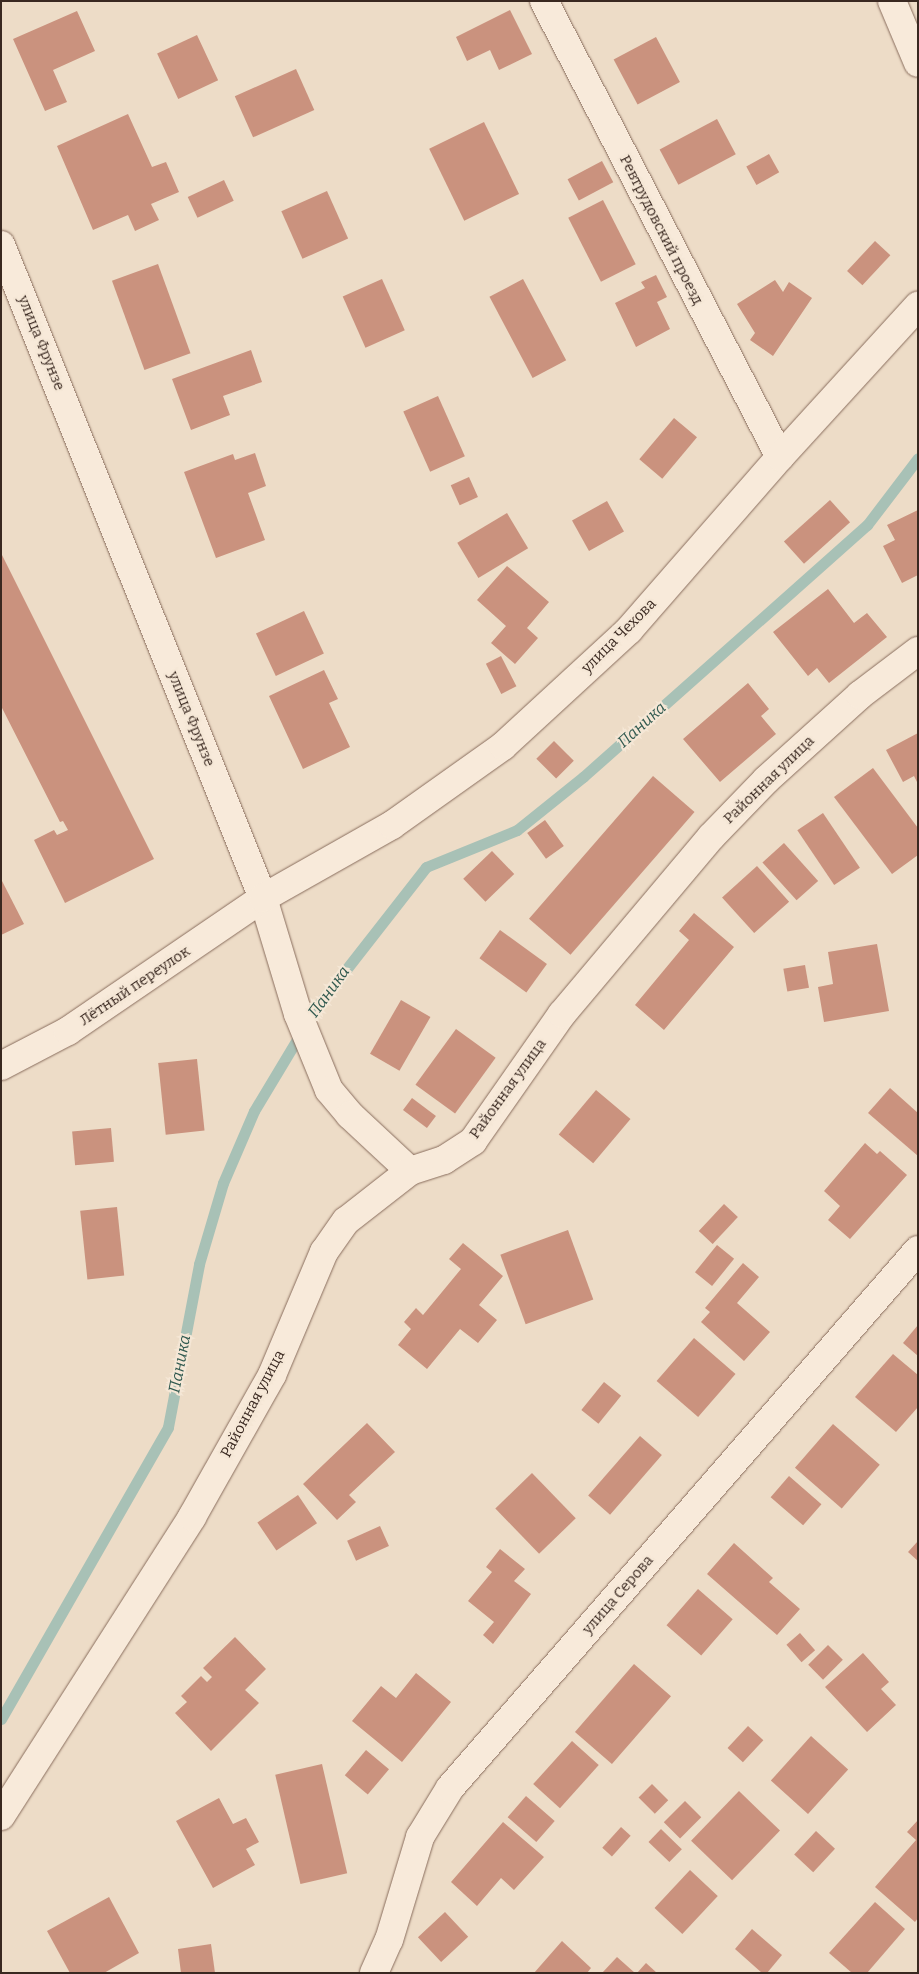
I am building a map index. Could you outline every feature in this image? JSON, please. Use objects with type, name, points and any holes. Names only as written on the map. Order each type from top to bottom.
[{"type":"street","name":"Ревтрудовский проезд","points":[[544,1],[780,457]]},
{"type":"street","points":[[892,1],[918,63]]},
{"type":"street","name":"улица Фрунзе","points":[[1,245],[263,898],[298,1014],[311,1049],[330,1090],[350,1115],[410,1171]]},
{"type":"street","name":"улица Чехова","points":[[263,898],[392,825],[503,746],[629,630],[780,457],[918,306]]},
{"type":"street","name":"Районная улица","points":[[1,1816],[192,1517],[272,1375],[324,1252],[346,1221],[410,1171],[444,1160],[473,1141],[562,1014],[711,836],[809,741],[860,695],[918,651]]},
{"type":"street","name":"Лётный переулок","points":[[1,1066],[68,1031],[263,898]]},
{"type":"street","name":"улица Серова","points":[[374,1973],[389,1940],[420,1837],[450,1788],[918,1250]]},
{"type":"building","points":[[510,10],[532,54],[499,70],[490,50],[467,61],[456,37]]},
{"type":"building","points":[[77,11],[95,51],[53,70],[67,102],[45,111],[13,39]]},
{"type":"building","points":[[197,35],[218,80],[178,99],[157,54]]},
{"type":"building","points":[[656,37],[680,82],[638,105],[614,60]]},
{"type":"building","points":[[296,69],[314,110],[253,137],[235,96]]},
{"type":"building","points":[[128,114],[152,167],[166,162],[179,192],[151,204],[159,220],[135,231],[128,215],[93,230],[57,146]]},
{"type":"building","points":[[717,119],[736,154],[678,185],[660,150]]},
{"type":"building","points":[[484,122],[519,194],[464,221],[429,149]]},
{"type":"building","points":[[769,154],[779,172],[756,185],[746,167]]},
{"type":"building","points":[[602,161],[613,182],[579,201],[568,179]]},
{"type":"building","points":[[224,180],[234,201],[197,218],[188,197]]},
{"type":"building","points":[[327,191],[348,239],[302,259],[281,211]]},
{"type":"building","points":[[603,200],[636,264],[601,282],[568,218]]},
{"type":"building","points":[[875,241],[890,255],[862,285],[847,271]]},
{"type":"building","points":[[158,264],[190,353],[144,370],[112,281]]},
{"type":"building","points":[[656,275],[667,297],[657,302],[670,329],[636,347],[615,303],[645,288],[641,282]]},
{"type":"building","points":[[382,279],[405,330],[365,348],[343,296]]},
{"type":"building","points":[[523,279],[566,360],[533,378],[489,297]]},
{"type":"building","points":[[775,280],[783,292],[789,282],[812,298],[773,356],[750,340],[755,333],[737,304]]},
{"type":"building","points":[[251,350],[262,382],[223,396],[230,415],[191,430],[172,379]]},
{"type":"building","points":[[438,396],[465,456],[430,472],[403,411]]},
{"type":"building","points":[[674,418],[697,437],[662,479],[639,459]]},
{"type":"building","points":[[255,453],[266,486],[248,493],[265,540],[216,558],[184,472],[233,454],[235,460]]},
{"type":"building","points":[[469,477],[478,497],[460,505],[451,485]]},
{"type":"building","points":[[830,500],[850,522],[804,564],[784,541]]},
{"type":"building","points":[[607,501],[624,532],[589,551],[572,520]]},
{"type":"building","points":[[918,510],[918,575],[902,583],[883,546],[895,540],[887,525]]},
{"type":"building","points":[[507,513],[528,548],[478,578],[457,543]]},
{"type":"building","points":[[1,553],[154,859],[65,903],[34,840],[54,830],[57,835],[68,830],[63,821],[60,822],[1,706]]},
{"type":"building","points":[[507,566],[549,602],[527,628],[538,638],[515,664],[491,643],[506,626],[477,600]]},
{"type":"building","points":[[828,589],[854,623],[867,613],[887,637],[829,683],[817,668],[808,676],[773,632]]},
{"type":"building","points":[[304,611],[324,654],[276,676],[256,633]]},
{"type":"building","points":[[501,656],[516,686],[501,694],[486,664]]},
{"type":"building","points":[[324,670],[338,699],[329,703],[350,747],[303,769],[269,696]]},
{"type":"building","points":[[748,683],[769,709],[761,716],[776,734],[720,782],[683,739]]},
{"type":"building","points":[[918,733],[918,784],[914,776],[903,782],[886,750]]},
{"type":"building","points":[[554,741],[574,761],[556,778],[536,759]]},
{"type":"building","points":[[873,768],[918,828],[918,855],[892,874],[834,797]]},
{"type":"building","points":[[653,776],[695,812],[571,955],[529,919]]},
{"type":"building","points":[[823,813],[860,868],[834,885],[797,830]]},
{"type":"building","points":[[545,820],[564,846],[546,859],[527,833]]},
{"type":"building","points":[[784,843],[818,881],[797,900],[762,862]]},
{"type":"building","points":[[492,851],[514,874],[485,902],[463,879]]},
{"type":"building","points":[[757,866],[789,902],[754,933],[722,897]]},
{"type":"building","points":[[1,879],[24,924],[1,935]]},
{"type":"building","points":[[694,913],[734,947],[664,1030],[635,1005],[689,940],[679,931]]},
{"type":"building","points":[[500,930],[547,964],[526,992],[479,958]]},
{"type":"building","points":[[877,944],[889,1011],[824,1022],[818,987],[833,984],[828,952]]},
{"type":"building","points":[[805,965],[809,988],[787,991],[783,969]]},
{"type":"building","points":[[401,1000],[430,1017],[399,1071],[370,1054]]},
{"type":"building","points":[[456,1029],[496,1058],[455,1114],[415,1085]]},
{"type":"building","points":[[197,1059],[205,1131],[166,1135],[158,1063]]},
{"type":"building","points":[[890,1088],[918,1113],[918,1156],[868,1113]]},
{"type":"building","points":[[596,1090],[630,1119],[593,1163],[559,1134]]},
{"type":"building","points":[[412,1098],[436,1116],[427,1128],[403,1110]]},
{"type":"building","points":[[111,1128],[114,1162],[75,1165],[72,1131]]},
{"type":"building","points":[[865,1143],[877,1154],[880,1151],[907,1175],[850,1239],[828,1220],[840,1206],[824,1191]]},
{"type":"building","points":[[724,1204],[738,1217],[713,1244],[699,1231]]},
{"type":"building","points":[[117,1207],[124,1276],[87,1279],[80,1211]]},
{"type":"building","points":[[568,1230],[593,1300],[526,1324],[500,1255]]},
{"type":"building","points":[[463,1243],[503,1276],[479,1305],[497,1320],[478,1343],[460,1329],[427,1369],[398,1345],[411,1329],[404,1322],[416,1308],[423,1315],[461,1269],[449,1259]]},
{"type":"building","points":[[717,1245],[734,1259],[712,1286],[695,1272]]},
{"type":"building","points":[[743,1263],[759,1277],[737,1303],[770,1332],[744,1361],[701,1322],[710,1312],[705,1308]]},
{"type":"building","points":[[918,1325],[918,1356],[903,1343]]},
{"type":"building","points":[[694,1338],[736,1374],[698,1417],[657,1381]]},
{"type":"building","points":[[893,1354],[918,1375],[918,1407],[896,1432],[855,1397]]},
{"type":"building","points":[[604,1382],[621,1396],[598,1424],[581,1410]]},
{"type":"building","points":[[367,1423],[395,1452],[349,1495],[356,1502],[337,1520],[303,1484]]},
{"type":"building","points":[[833,1424],[880,1465],[842,1508],[795,1468]]},
{"type":"building","points":[[640,1436],[662,1455],[610,1515],[588,1496]]},
{"type":"building","points":[[532,1473],[576,1518],[539,1554],[495,1508]]},
{"type":"building","points":[[789,1476],[821,1504],[803,1525],[771,1497]]},
{"type":"building","points":[[298,1495],[317,1523],[276,1551],[257,1522]]},
{"type":"building","points":[[380,1526],[389,1546],[356,1561],[347,1541]]},
{"type":"building","points":[[918,1541],[918,1561],[908,1552]]},
{"type":"building","points":[[734,1543],[773,1578],[769,1582],[800,1609],[777,1635],[707,1574]]},
{"type":"building","points":[[500,1549],[525,1569],[514,1581],[531,1594],[493,1644],[483,1635],[494,1622],[468,1601],[492,1572],[486,1567]]},
{"type":"building","points":[[698,1589],[733,1619],[701,1655],[667,1625]]},
{"type":"building","points":[[800,1633],[815,1650],[802,1662],[786,1645]]},
{"type":"building","points":[[235,1637],[266,1669],[245,1690],[259,1703],[211,1751],[175,1713],[187,1702],[181,1696],[201,1676],[207,1682],[212,1677],[203,1668]]},
{"type":"building","points":[[828,1645],[843,1660],[823,1680],[808,1665]]},
{"type":"building","points":[[863,1653],[889,1682],[881,1689],[896,1705],[867,1732],[825,1687]]},
{"type":"building","points":[[634,1664],[671,1696],[612,1764],[575,1732]]},
{"type":"building","points":[[416,1673],[451,1702],[402,1762],[352,1721],[381,1686],[396,1698]]},
{"type":"building","points":[[748,1726],[763,1740],[743,1762],[728,1748]]},
{"type":"building","points":[[811,1736],[848,1769],[808,1814],[771,1781]]},
{"type":"building","points":[[572,1741],[599,1765],[560,1808],[533,1784]]},
{"type":"building","points":[[366,1750],[389,1769],[368,1795],[345,1775]]},
{"type":"building","points":[[322,1764],[347,1873],[300,1884],[275,1775]]},
{"type":"building","points":[[652,1784],[668,1800],[655,1814],[639,1797]]},
{"type":"building","points":[[739,1791],[780,1831],[732,1880],[691,1841]]},
{"type":"building","points":[[526,1796],[555,1821],[536,1842],[508,1817]]},
{"type":"building","points":[[219,1798],[233,1824],[246,1818],[259,1842],[246,1849],[255,1865],[213,1888],[176,1821]]},
{"type":"building","points":[[685,1801],[701,1817],[680,1838],[664,1822]]},
{"type":"building","points":[[918,1820],[918,1918],[915,1922],[875,1887],[916,1840],[907,1832]]},
{"type":"building","points":[[503,1822],[544,1857],[514,1890],[501,1878],[477,1906],[451,1882]]},
{"type":"building","points":[[621,1827],[631,1836],[612,1857],[602,1848]]},
{"type":"building","points":[[661,1829],[682,1849],[669,1862],[648,1842]]},
{"type":"building","points":[[816,1831],[835,1849],[813,1872],[794,1854]]},
{"type":"building","points":[[690,1870],[718,1896],[682,1934],[655,1908]]},
{"type":"building","points":[[109,1897],[139,1953],[104,1973],[70,1973],[47,1931]]},
{"type":"building","points":[[875,1902],[905,1929],[867,1973],[852,1973],[829,1953]]},
{"type":"building","points":[[445,1912],[468,1937],[441,1962],[418,1937]]},
{"type":"building","points":[[752,1929],[782,1955],[767,1973],[762,1973],[735,1949]]},
{"type":"building","points":[[562,1941],[591,1968],[587,1973],[534,1973]]},
{"type":"building","points":[[211,1944],[215,1973],[181,1973],[178,1949]]},
{"type":"building","points":[[617,1957],[635,1973],[602,1973]]},
{"type":"building","points":[[646,1963],[657,1973],[637,1973]]},
{"type":"waterway","name":"Паника","points":[[1,1719],[168,1427],[199,1264],[223,1183],[254,1111],[316,1008],[426,867],[517,830],[583,777],[867,525],[918,458]]}]
